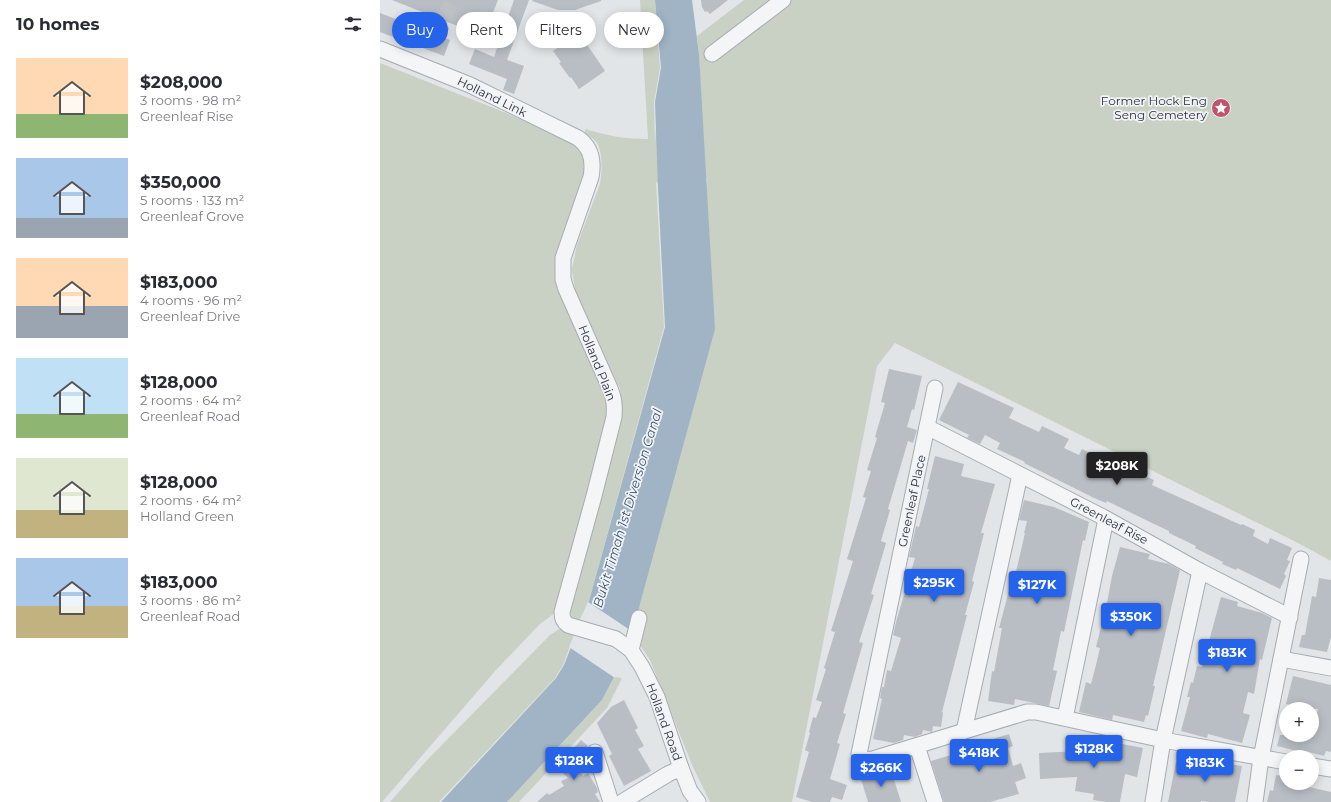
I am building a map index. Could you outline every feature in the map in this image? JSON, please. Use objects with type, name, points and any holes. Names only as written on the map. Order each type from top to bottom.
[{"type":"street","points":[[712,54],[784,0]]},
{"type":"street","name":"Holland Link","points":[[380,49],[470,85],[578,138],[587,146],[592,160]]},
{"type":"street","name":"Holland Plain","points":[[562,616],[614,417],[614,399],[563,279],[563,258],[591,177],[593,168],[592,160]]},
{"type":"street","name":"Greenleaf Place","points":[[917,746],[868,761],[863,760],[859,754],[935,388]]},
{"type":"street","name":"Greenleaf Rise","points":[[927,427],[1106,519],[1200,571],[1290,617]]},
{"type":"street","points":[[964,731],[1020,475]]},
{"type":"street","points":[[1065,718],[1106,519]]},
{"type":"street","points":[[1255,802],[1261,758],[1301,559]]},
{"type":"street","points":[[1153,802],[1163,740],[1200,571]]},
{"type":"street","name":"Holland Road","points":[[562,616],[564,622],[568,625],[616,639],[629,648],[642,667],[657,697],[681,768],[690,791],[698,802]]},
{"type":"street","points":[[629,648],[640,618]]},
{"type":"street","points":[[1281,659],[1331,668]]},
{"type":"street","points":[[935,802],[917,746],[1027,712],[1036,712],[1163,740],[1279,761]]},
{"type":"street","points":[[595,752],[611,802]]},
{"type":"street","points":[[1319,767],[1331,769]]},
{"type":"street","points":[[622,802],[668,774],[681,768]]},
{"type":"green space","points":[[640,0],[655,0],[656,12],[641,12]]},
{"type":"green space","points":[[744,0],[1331,0],[1331,561],[1298,543],[895,343],[877,366],[792,802],[710,802],[693,767],[650,660],[632,633],[707,179],[657,183],[656,181],[664,327],[589,601],[579,621],[573,620],[570,611],[621,416],[622,405],[620,389],[575,290],[572,269],[577,245],[600,184],[601,175],[602,163],[599,147],[595,140],[584,133],[586,129],[617,137],[648,139],[643,48],[659,48],[660,68],[654,102],[655,143],[657,109],[701,106],[697,36]]},
{"type":"green space","points":[[380,63],[572,139],[589,160],[559,257],[607,392],[610,411],[556,612],[540,624],[496,670],[382,802],[380,802]]},
{"type":"green space","points":[[561,628],[575,632],[563,665],[555,678],[439,802],[390,802],[428,759],[550,635]]},
{"type":"green space","points":[[614,677],[622,678],[607,708],[519,802],[507,802],[602,700]]},
{"type":"water","name":"Bukit Timah 1st Diversion Canal","points":[[655,0],[692,0],[699,54],[715,329],[632,633],[614,677],[602,700],[507,802],[441,802],[556,678],[564,665],[589,601],[665,327],[655,102],[661,68],[659,48],[664,48],[664,12],[656,12]]},
{"type":"pier","points":[[588,602],[633,632],[615,678],[569,647]]},
{"type":"building","points":[[392,0],[498,0],[493,12],[456,12],[456,25],[448,22],[448,12],[422,12]]},
{"type":"building","points":[[514,0],[529,0],[517,33],[517,12],[510,12]]},
{"type":"building","points":[[701,0],[728,0],[710,14],[707,11],[705,12],[702,7]]},
{"type":"building","points":[[532,1],[601,1],[575,10],[558,10]]},
{"type":"building","points":[[380,13],[392,18],[392,36],[380,32]]},
{"type":"building","points":[[423,48],[447,48],[444,56]]},
{"type":"building","points":[[497,48],[511,48],[507,60],[524,66],[514,94],[503,90],[507,79],[469,64],[475,49],[494,57]]},
{"type":"building","points":[[557,48],[589,48],[605,71],[579,89],[559,63],[561,62],[553,51]]},
{"type":"building","points":[[889,369],[922,376],[914,410],[912,409],[907,427],[917,430],[913,443],[908,441],[888,509],[890,510],[881,541],[886,543],[871,594],[874,595],[859,642],[863,643],[843,713],[846,714],[837,743],[840,744],[830,779],[847,785],[842,800],[832,797],[830,802],[812,802],[796,797],[809,752],[805,750],[813,717],[816,718],[822,702],[816,700],[826,669],[824,668],[835,632],[831,631],[853,561],[847,559],[866,498],[863,497],[871,471],[867,470],[877,438],[875,437],[885,403],[881,402]]},
{"type":"building","points":[[958,382],[1014,408],[1009,418],[1039,432],[1042,426],[1069,439],[1064,448],[1079,455],[1082,449],[1096,456],[1094,462],[1108,469],[1110,465],[1126,472],[1128,468],[1154,480],[1152,485],[1255,530],[1253,536],[1268,544],[1270,538],[1292,548],[1287,560],[1290,561],[1284,574],[1286,576],[1280,589],[1237,568],[1236,570],[1222,564],[1223,562],[1195,548],[1196,546],[1169,533],[1169,531],[1107,501],[1106,503],[1094,498],[997,449],[1000,443],[985,435],[980,444],[967,438],[969,435],[939,420]]},
{"type":"building","points":[[935,456],[964,464],[961,476],[995,484],[981,533],[984,533],[972,581],[974,582],[942,712],[941,727],[933,726],[932,732],[923,730],[922,734],[915,737],[904,735],[903,740],[894,743],[873,739],[882,699],[880,698],[882,687],[884,687],[887,670],[891,671],[901,638],[893,635],[915,558],[909,557],[916,526],[919,527],[929,489],[927,489]]},
{"type":"building","points":[[1024,500],[1054,507],[1089,522],[1085,541],[1083,540],[1064,632],[1061,631],[1053,670],[1057,671],[1049,706],[1015,699],[1014,705],[988,701],[992,671],[994,672],[1002,628],[999,628],[1014,572],[1016,572],[1025,533],[1027,521],[1019,520]]},
{"type":"building","points":[[1120,547],[1150,554],[1148,559],[1169,564],[1180,570],[1153,686],[1155,686],[1148,716],[1146,715],[1144,722],[1113,715],[1112,720],[1079,712],[1086,682],[1091,684],[1096,665],[1100,648],[1096,647],[1104,619],[1112,576]]},
{"type":"building","points":[[1319,578],[1331,580],[1331,637],[1327,652],[1299,647],[1302,635],[1305,635],[1312,596],[1316,597]]},
{"type":"building","points":[[1221,597],[1238,602],[1237,606],[1262,613],[1272,618],[1262,660],[1260,659],[1254,694],[1248,692],[1243,713],[1250,715],[1242,743],[1208,734],[1207,738],[1181,731],[1190,697],[1187,697],[1191,682],[1193,683],[1197,666],[1202,667]]},
{"type":"building","points":[[1293,676],[1331,685],[1331,752],[1326,751],[1324,756],[1319,755],[1319,750],[1293,750],[1277,746],[1279,739],[1279,742],[1319,742],[1319,702],[1286,702]]},
{"type":"building","points":[[624,700],[638,728],[635,730],[644,746],[638,749],[651,771],[624,786],[609,756],[612,754],[597,723],[611,707]]},
{"type":"building","points":[[1009,734],[1013,746],[1008,748],[1013,766],[1021,763],[1026,778],[1015,782],[1019,794],[990,802],[944,802],[931,761],[984,745],[983,742]]},
{"type":"building","points":[[581,740],[588,746],[583,752],[585,754],[576,764],[583,776],[588,773],[597,788],[598,792],[595,794],[600,802],[537,802],[547,793],[549,795],[564,786],[561,781],[568,778],[557,767]]},
{"type":"building","points":[[1081,742],[1121,749],[1122,744],[1143,748],[1137,777],[1125,774],[1120,802],[1093,800],[1094,794],[1075,791],[1077,777],[1040,779],[1039,753],[1079,751]]},
{"type":"building","points":[[1212,761],[1242,766],[1235,802],[1168,802],[1176,762],[1211,768]]},
{"type":"building","points":[[891,770],[901,802],[868,802],[861,779]]},
{"type":"building","points":[[1276,775],[1279,776],[1279,790],[1319,789],[1331,792],[1331,802],[1267,802],[1270,790],[1273,791]]},
{"type":"tunnel","points":[[447,12],[452,0]]},
{"type":"place","name":"Former Hock Eng Seng Cemetery","points":[[1221,108]]}]
